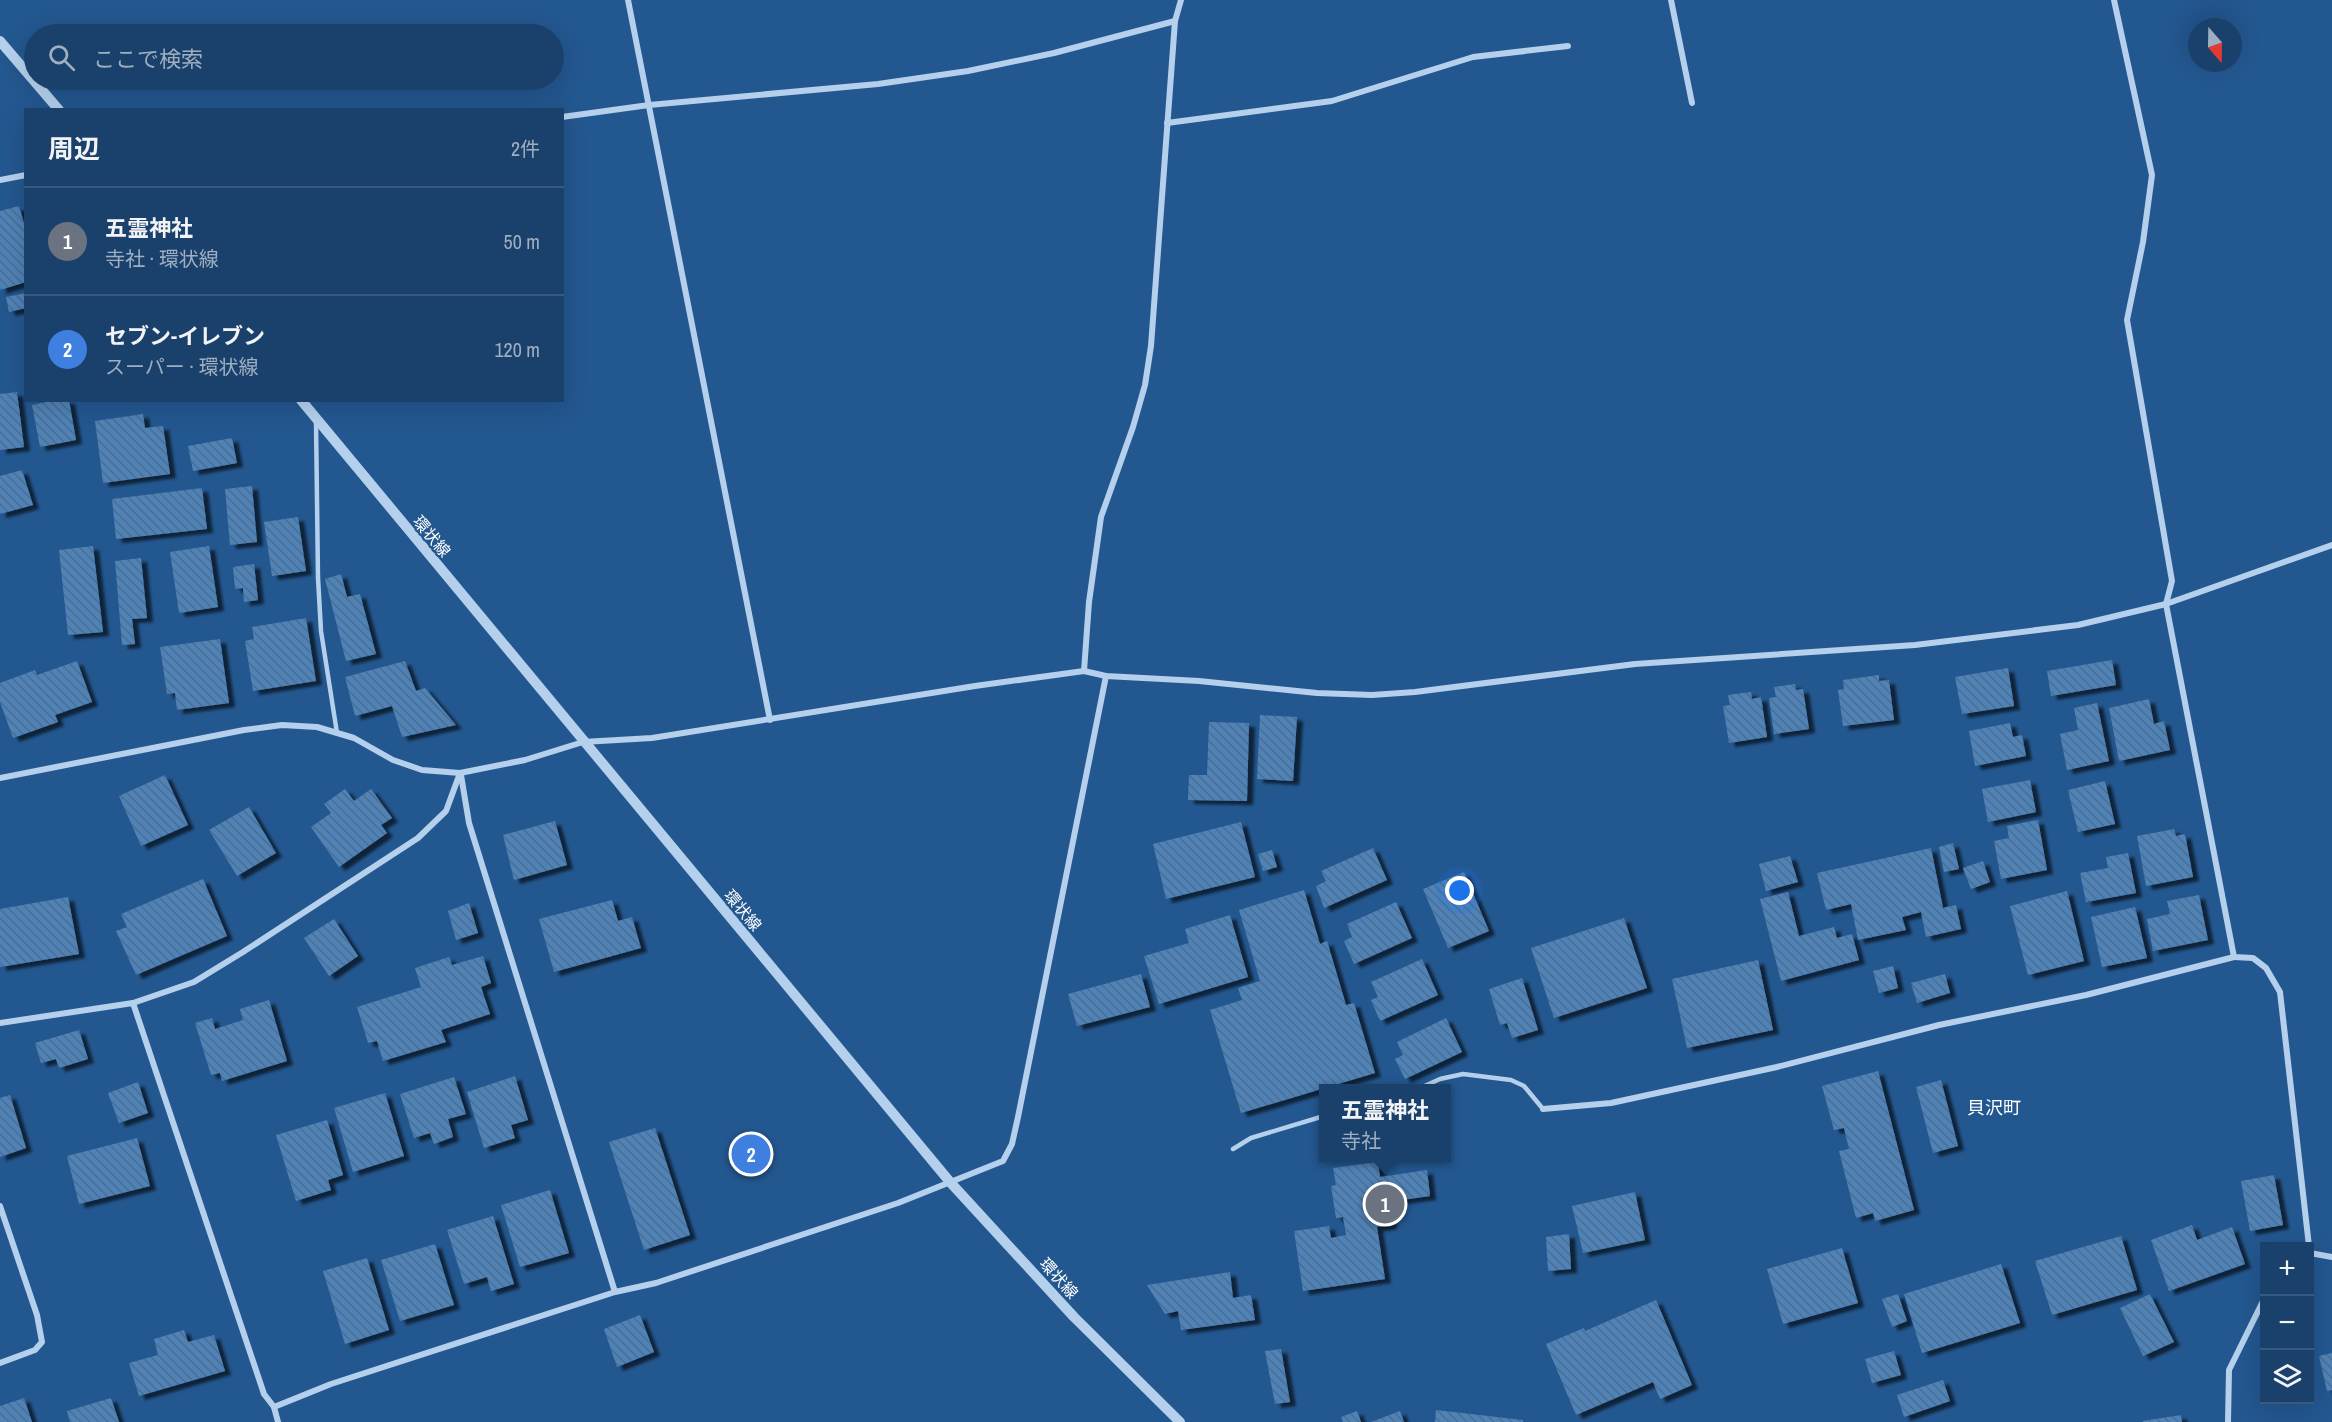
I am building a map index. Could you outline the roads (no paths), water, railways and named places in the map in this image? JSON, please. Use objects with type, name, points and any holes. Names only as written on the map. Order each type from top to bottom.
[{"type":"street","points":[[628,0],[770,720]]},
{"type":"street","points":[[1084,671],[1089,602],[1101,517],[1133,427],[1147,376],[1175,21],[1181,0]]},
{"type":"street","points":[[1671,0],[1692,103]]},
{"type":"street","points":[[2114,0],[2152,176],[2143,242],[2127,320],[2172,582],[2166,604],[2234,957]]},
{"type":"street","points":[[564,117],[649,105],[878,84],[969,71],[1054,53],[1175,21]]},
{"type":"street","points":[[0,41],[24,69]]},
{"type":"street","points":[[1167,123],[1332,101],[1473,57],[1568,46]]},
{"type":"street","points":[[42,90],[57,108]]},
{"type":"street","points":[[0,180],[24,175]]},
{"type":"street","name":"環状線","points":[[303,402],[950,1182],[1074,1317],[1180,1422]]},
{"type":"street","points":[[0,778],[244,730],[282,725],[317,728],[354,738],[393,760],[422,770],[460,772],[525,760],[583,742],[652,738],[975,686],[1084,671],[1106,676],[1372,695],[1415,692],[1635,664],[1966,640],[2078,625],[2166,604],[2332,545]]},
{"type":"street","points":[[274,1407],[331,1384],[615,1292],[656,1283],[898,1203],[1003,1161],[1012,1144],[1106,676]]},
{"type":"street","points":[[0,1023],[133,1003],[194,982],[418,838],[446,811],[460,772]]},
{"type":"street","points":[[460,772],[469,823],[615,1292]]},
{"type":"street","points":[[1543,1109],[1611,1103],[1777,1067],[1939,1025],[2086,995],[2234,957],[2253,958],[2266,968],[2280,992],[2309,1242]]},
{"type":"street","points":[[133,1003],[264,1395],[274,1407],[278,1422]]},
{"type":"street","points":[[0,1206],[37,1316],[42,1342],[35,1350],[0,1363]]},
{"type":"street","points":[[2314,1254],[2332,1257]]},
{"type":"street","points":[[2228,1422],[2229,1370],[2260,1309]]},
{"type":"lane","points":[[316,418],[321,631],[337,733]]},
{"type":"lane","points":[[1430,1084],[1440,1079],[1463,1074],[1511,1080],[1524,1086],[1543,1109]]},
{"type":"lane","points":[[1233,1149],[1251,1138],[1319,1117]]},
{"type":"place","name":"セブン-イレブン","points":[[751,1154]]},
{"type":"place","name":"五霊神社","points":[[1385,1204]]},
{"type":"district","name":"貝沢町","points":[[1994,1108]]}]
